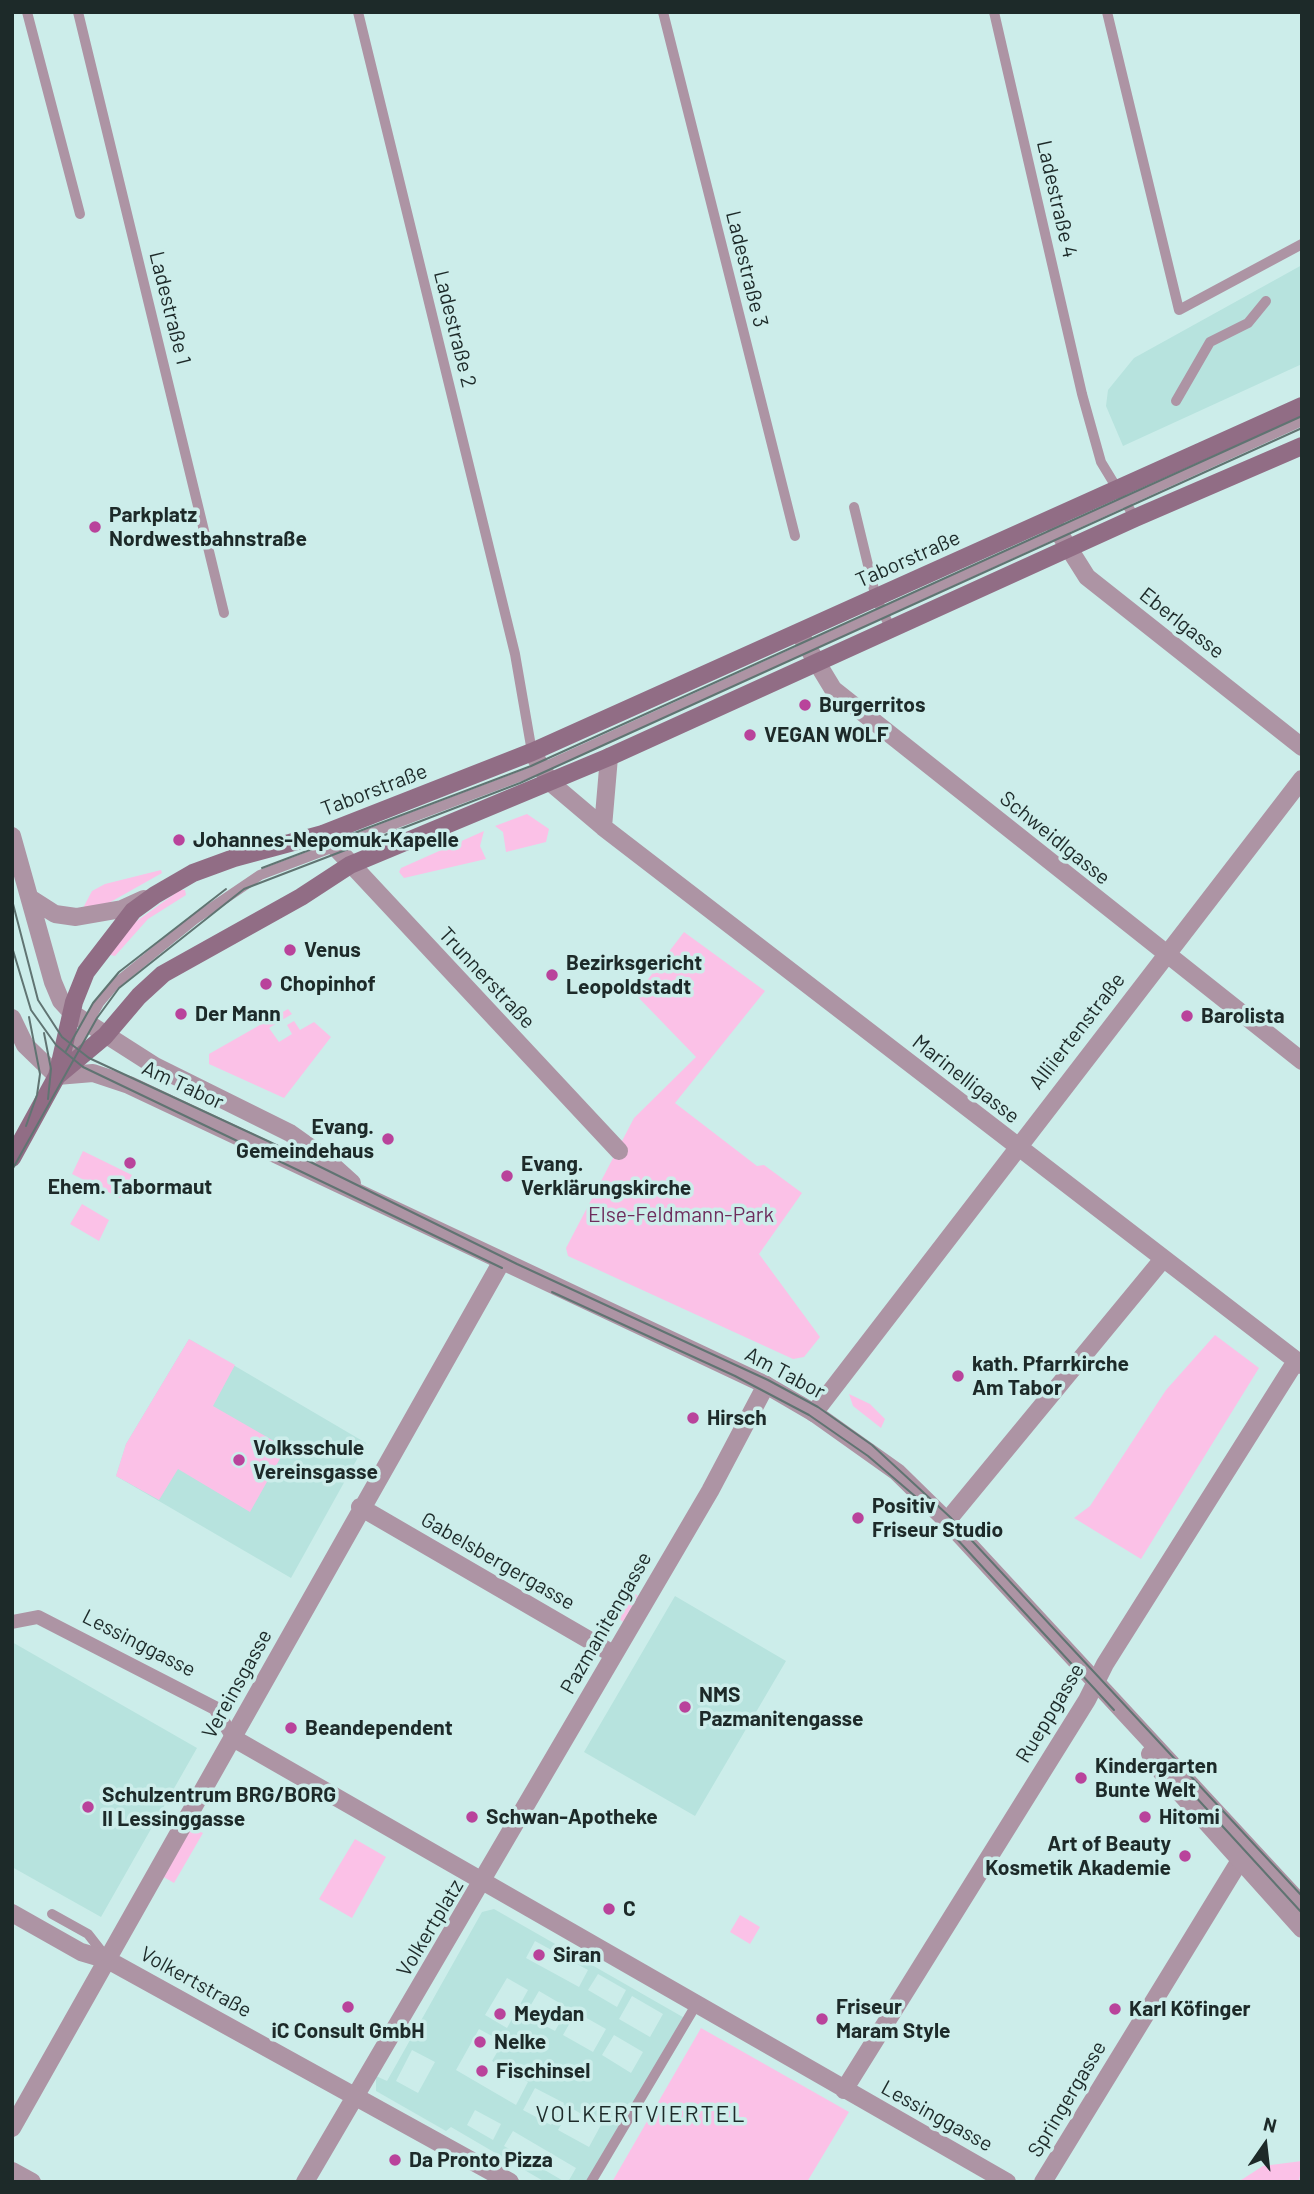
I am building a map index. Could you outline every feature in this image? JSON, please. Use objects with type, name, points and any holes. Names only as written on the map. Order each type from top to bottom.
[{"type":"main road","name":"Taborstraße","points":[[12,1158],[57,1076],[72,1013],[92,964],[133,911],[155,895],[193,873],[233,858],[329,841],[542,768],[609,757],[1068,548],[1126,503],[1302,406]]},
{"type":"main road","name":"Taborstraße","points":[[57,1076],[105,1036],[139,996],[163,974],[301,897],[350,865],[803,640],[1055,526],[1302,446]]},
{"type":"street","name":"Eberlgasse","points":[[1055,526],[1087,576],[1302,747]]},
{"type":"street","name":"Schweidlgasse","points":[[803,640],[833,689],[1302,1061]]},
{"type":"street","points":[[603,827],[609,757]]},
{"type":"street","name":"Marinelligasse","points":[[542,768],[603,827],[1299,1363]]},
{"type":"street","name":"Alliiertenstraße","points":[[814,1413],[1016,1147],[1302,779]]},
{"type":"street","points":[[12,836],[52,982],[61,1000],[72,1013]]},
{"type":"street","name":"Trunnerstraße","points":[[329,841],[619,1151]]},
{"type":"street","points":[[30,898],[55,914],[76,917],[122,909],[155,895]]},
{"type":"street","name":"Am Tabor","points":[[72,1013],[155,1066],[290,1133],[321,1155],[361,1193]]},
{"type":"street","points":[[12,1018],[25,1045],[57,1076]]},
{"type":"street","name":"Am Tabor","points":[[57,1076],[93,1073],[129,1085],[766,1385],[814,1413],[897,1472],[947,1521],[1302,1905]]},
{"type":"street","points":[[947,1521],[1163,1259]]},
{"type":"street","name":"Vereinsgasse","points":[[12,2128],[233,1738],[360,1507],[502,1261]]},
{"type":"street","name":"Rueppgasse","points":[[844,2090],[1087,1700],[1094,1681],[1299,1363]]},
{"type":"street","name":"Pazmanitengasse","points":[[484,1882],[613,1654],[710,1491],[766,1385]]},
{"type":"street","name":"Gabelsbergergasse","points":[[360,1507],[613,1654]]},
{"type":"street","name":"Lessinggasse","points":[[12,1622],[38,1617],[215,1708],[233,1738],[484,1882]]},
{"type":"street","name":"Am Tabor","points":[[1111,1699],[1163,1774],[1302,1930]]},
{"type":"street","name":"Springergasse","points":[[1043,2182],[1239,1862]]},
{"type":"street","name":"Volkertplatz","points":[[356,2096],[484,1882],[844,2090]]},
{"type":"street","name":"Volkertstraße","points":[[12,1913],[81,1952],[108,1960],[356,2096]]},
{"type":"street","name":"Lessinggasse","points":[[844,2090],[1007,2182]]},
{"type":"street","points":[[305,2182],[356,2096],[510,2182]]},
{"type":"street","points":[[12,2171],[32,2182]]},
{"type":"lane","points":[[27,12],[80,214]]},
{"type":"lane","name":"Ladestraße 1","points":[[78,12],[224,613]]},
{"type":"lane","name":"Ladestraße 2","points":[[358,12],[542,768]]},
{"type":"lane","name":"Ladestraße 3","points":[[663,12],[795,536]]},
{"type":"lane","name":"Ladestraße 4","points":[[994,12],[1082,394],[1101,462],[1126,503]]},
{"type":"lane","points":[[1107,12],[1180,310],[1302,244]]},
{"type":"lane","points":[[1176,401],[1210,342],[1248,323],[1266,301]]},
{"type":"lane","name":"Taborstraße","points":[[1126,503],[1302,421]]},
{"type":"lane","points":[[855,507],[879,605],[891,629]]},
{"type":"lane","name":"Taborstraße","points":[[57,1076],[108,992],[128,971],[223,898],[260,875],[329,841]]},
{"type":"lane","points":[[52,1914],[88,1934],[108,1960]]},
{"type":"lane","points":[[592,2182],[696,2005]]},
{"type":"shaded area","points":[[1302,265],[1302,364],[1123,446],[1106,406],[1108,390],[1134,358]]},
{"type":"shaded area","name":"Volksschule Vereinsgasse","points":[[189,1339],[366,1443],[291,1578],[116,1476],[126,1444]]},
{"type":"shaded area","name":"NMS Pazmanitengasse","points":[[675,1596],[786,1661],[695,1816],[584,1752]]},
{"type":"shaded area","name":"Schulzentrum BRG/BORG II Lessinggasse","points":[[12,1642],[197,1748],[101,1917],[12,1867]]},
{"type":"shaded area","points":[[494,1909],[688,2020],[591,2182],[568,2182],[576,2168],[513,2131],[504,2146],[565,2182],[545,2182],[451,2127],[446,2131],[376,2091],[376,2076],[387,2081],[482,1912]],"holes":[[[535,1941],[588,1970],[579,1987],[526,1958]],[[598,1974],[626,1990],[617,2007],[588,1990]],[[507,1978],[528,1990],[507,2028],[485,2015]],[[539,1991],[568,2008],[555,2031],[525,2015]],[[632,1996],[663,2014],[650,2037],[619,2019]],[[576,2012],[606,2029],[593,2052],[563,2035]],[[479,2029],[503,2042],[492,2061],[528,2082],[516,2105],[456,2070]],[[614,2035],[643,2052],[631,2073],[602,2055]],[[412,2050],[435,2062],[418,2093],[396,2081]],[[535,2088],[564,2103],[551,2125],[523,2110]],[[571,2108],[601,2125],[589,2147],[558,2130]],[[475,2110],[501,2124],[493,2140],[467,2125]]]},
{"type":"green space","points":[[527,814],[549,829],[546,842],[506,852],[503,832],[495,826]]},
{"type":"green space","points":[[484,831],[480,846],[486,859],[404,878],[399,872],[401,868]]},
{"type":"green space","points":[[161,870],[162,873],[107,904],[82,910],[92,891],[105,884]]},
{"type":"green space","points":[[180,890],[185,890],[186,895],[148,919],[115,956],[110,955],[134,923]]},
{"type":"green space","name":"Else-Feldmann-Park","points":[[684,932],[765,991],[675,1103],[757,1166],[764,1165],[802,1193],[759,1254],[820,1337],[804,1357],[793,1359],[568,1256],[566,1248],[634,1118],[696,1057],[636,995]]},
{"type":"green space","points":[[288,1009],[292,1014],[269,1028],[279,1042],[292,1034],[287,1025],[294,1021],[300,1030],[314,1022],[331,1037],[284,1098],[209,1064],[209,1054]]},
{"type":"green space","points":[[83,1151],[132,1175],[120,1198],[72,1174]]},
{"type":"green space","points":[[82,1204],[109,1220],[99,1241],[70,1224]]},
{"type":"green space","points":[[1215,1335],[1259,1368],[1141,1559],[1074,1518],[1090,1506],[1166,1390]]},
{"type":"green space","points":[[189,1339],[235,1365],[213,1406],[286,1448],[250,1512],[178,1469],[159,1500],[116,1476],[126,1444]]},
{"type":"green space","points":[[849,1394],[870,1404],[885,1419],[881,1428],[853,1406]]},
{"type":"green space","points":[[627,1588],[638,1596],[623,1622],[612,1613]]},
{"type":"green space","points":[[191,1828],[203,1833],[174,1883],[162,1876]]},
{"type":"green space","points":[[355,1839],[386,1857],[352,1918],[319,1899]]},
{"type":"green space","points":[[740,1915],[760,1927],[750,1944],[730,1932]]},
{"type":"green space","points":[[701,2028],[849,2112],[807,2182],[612,2182]]},
{"type":"green space","points":[[1302,2161],[1299,2182],[1238,2182],[1263,2166]]},
{"type":"tram line","points":[[262,868],[531,766],[1302,416]]},
{"type":"tram line","points":[[12,1170],[97,1018],[119,988],[244,889],[520,783],[1302,428]]},
{"type":"tram line","points":[[66,1051],[93,1003],[119,972],[226,889]]},
{"type":"tram line","points":[[12,900],[38,1000],[62,1037],[89,1058],[272,1143],[517,1264],[768,1380],[818,1407],[872,1445],[950,1517],[1302,1896]]},
{"type":"tram line","points":[[12,947],[31,1010],[56,1045],[83,1067],[502,1268]]},
{"type":"tram line","points":[[26,1126],[37,1095],[40,1074],[29,1017]]},
{"type":"tram line","points":[[44,1033],[51,1069],[48,1099]]},
{"type":"tram line","points":[[552,1292],[735,1376],[809,1415],[868,1456],[916,1497]]},
{"type":"tram line","points":[[955,1537],[1114,1710]]},
{"type":"tram line","points":[[1193,1794],[1302,1913]]},
{"type":"place","name":"Parkplatz Nordwestbahnstraße","points":[[95,527]]},
{"type":"place","name":"Burgerritos","points":[[805,705]]},
{"type":"place","name":"VEGAN WOLF","points":[[750,735]]},
{"type":"place","name":"Johannes-Nepomuk-Kapelle","points":[[179,840]]},
{"type":"place","name":"Venus","points":[[290,950]]},
{"type":"place","name":"Bezirksgericht Leopoldstadt","points":[[552,975]]},
{"type":"place","name":"Chopinhof","points":[[266,984]]},
{"type":"place","name":"Der Mann","points":[[181,1014]]},
{"type":"place","name":"Barolista","points":[[1187,1016]]},
{"type":"place","name":"Evang. Gemeindehaus","points":[[388,1139]]},
{"type":"place","name":"Ehem. Tabormaut","points":[[130,1163]]},
{"type":"place","name":"Evang. Verklärungskirche","points":[[507,1176]]},
{"type":"place","name":"kath. Pfarrkirche Am Tabor","points":[[958,1376]]},
{"type":"place","name":"Hirsch","points":[[693,1418]]},
{"type":"place","name":"Volksschule Vereinsgasse","points":[[239,1460]]},
{"type":"place","name":"Positiv Friseur Studio","points":[[858,1518]]},
{"type":"place","name":"NMS Pazmanitengasse","points":[[685,1707]]},
{"type":"place","name":"Beandependent","points":[[291,1728]]},
{"type":"place","name":"Kindergarten Bunte Welt","points":[[1081,1778]]},
{"type":"place","name":"Schulzentrum BRG/BORG II Lessinggasse","points":[[88,1807]]},
{"type":"place","name":"Schwan-Apotheke","points":[[472,1817]]},
{"type":"place","name":"Hitomi","points":[[1145,1817]]},
{"type":"place","name":"Art of Beauty Kosmetik Akademie","points":[[1185,1856]]},
{"type":"place","name":"C","points":[[609,1909]]},
{"type":"place","name":"Siran","points":[[539,1955]]},
{"type":"place","name":"iC Consult GmbH","points":[[348,2007]]},
{"type":"place","name":"Karl Köfinger","points":[[1115,2009]]},
{"type":"place","name":"Meydan","points":[[500,2014]]},
{"type":"place","name":"Friseur Maram Style","points":[[822,2019]]},
{"type":"place","name":"Nelke","points":[[480,2042]]},
{"type":"place","name":"Fischinsel","points":[[482,2071]]},
{"type":"place","name":"Da Pronto Pizza","points":[[395,2160]]},
{"type":"district","name":"VOLKERTVIERTEL","points":[[641,2114]]}]
